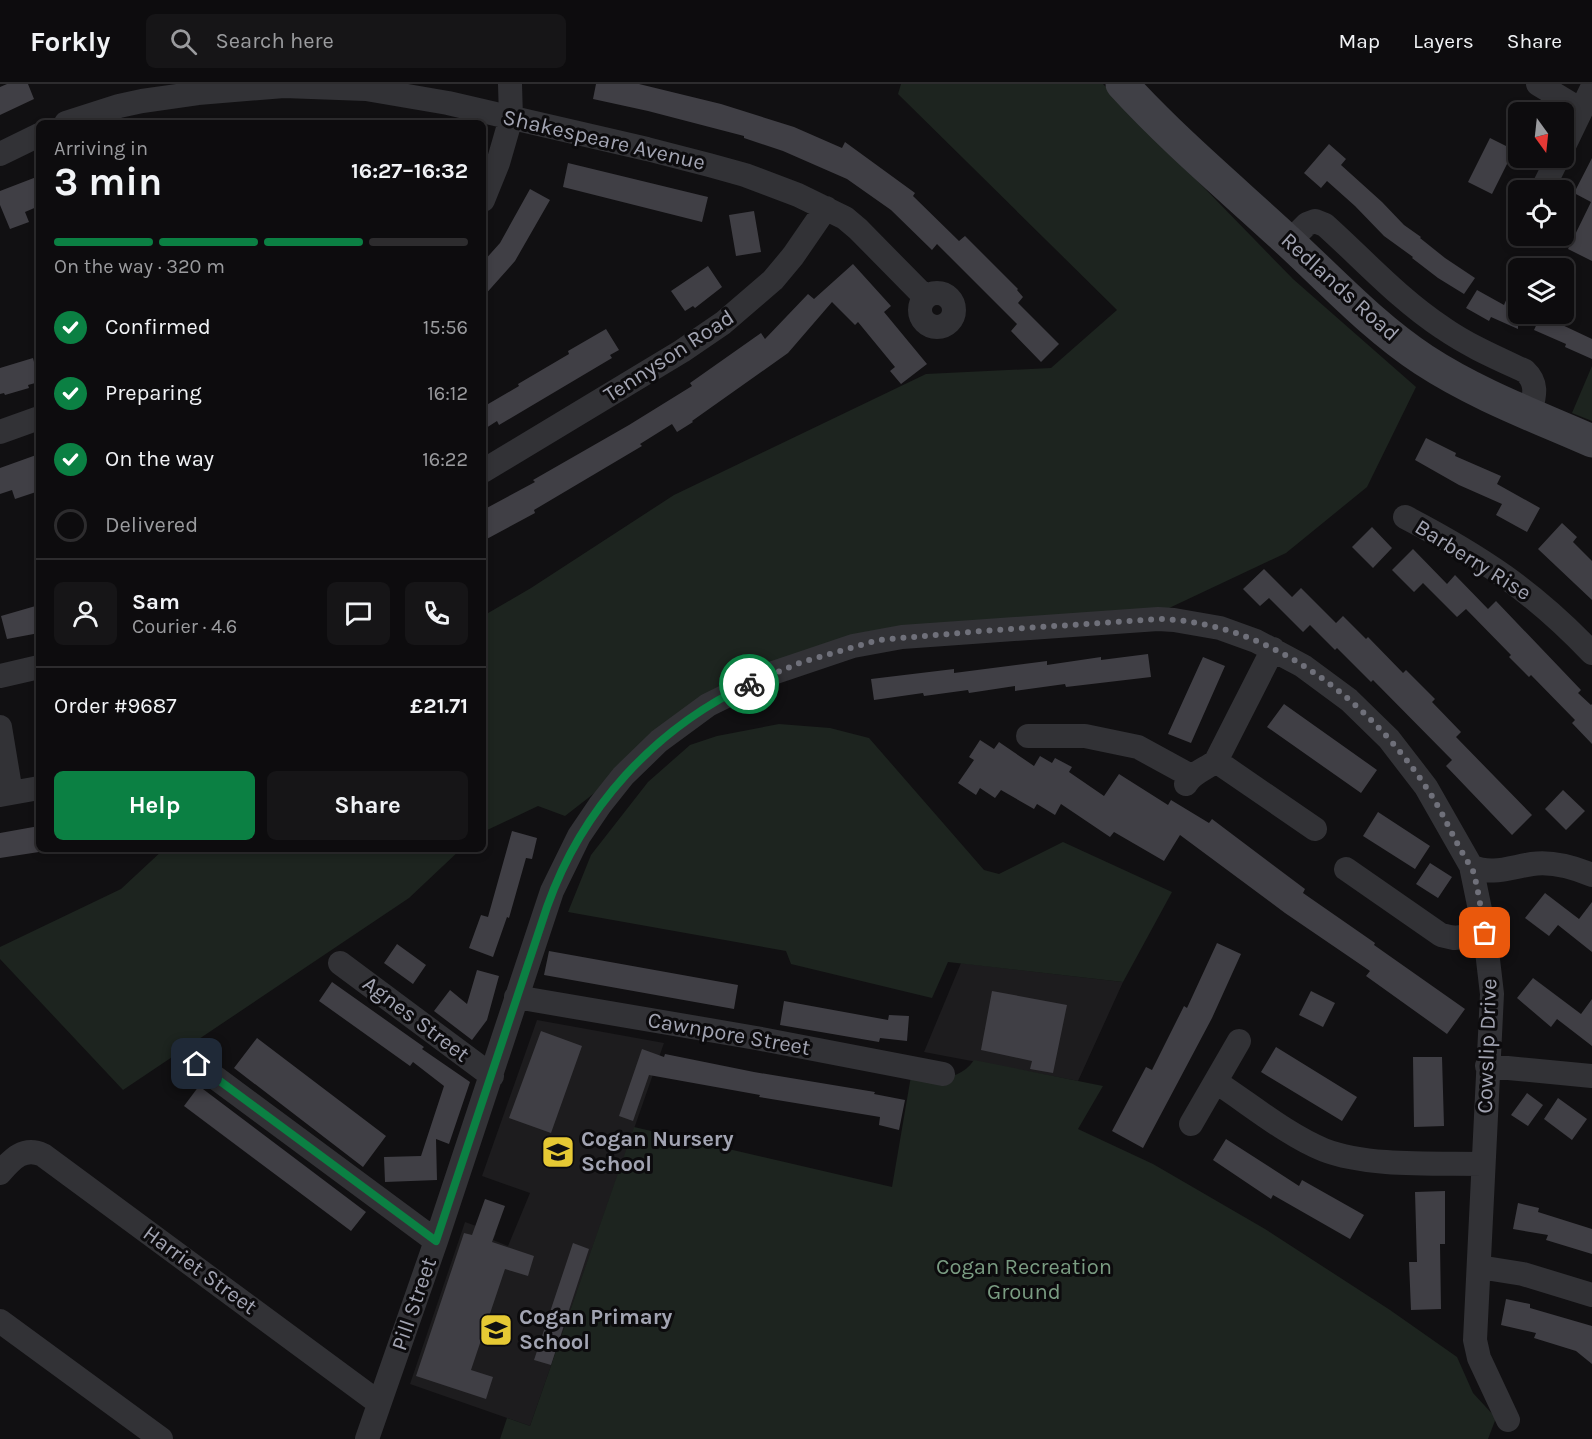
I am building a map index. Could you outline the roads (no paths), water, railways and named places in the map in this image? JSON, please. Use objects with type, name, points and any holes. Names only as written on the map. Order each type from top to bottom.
[{"type":"main road","name":"Redlands Road","points":[[1122,84],[1172,135],[1374,320],[1422,359],[1477,390],[1592,441]]},
{"type":"street","points":[[486,193],[498,163],[511,118],[510,84]]},
{"type":"street","points":[[1538,84],[1581,110]]},
{"type":"street","name":"Shakespeare Avenue","points":[[71,120],[116,95],[198,93],[284,86],[328,86],[366,88],[409,96],[647,149],[709,165],[771,185],[845,218],[925,297]]},
{"type":"street","points":[[1574,125],[1592,88]]},
{"type":"street","points":[[0,154],[36,136]]},
{"type":"street","name":"Tennyson Road","points":[[486,469],[682,351],[723,323],[773,280],[793,256],[826,208]]},
{"type":"street","points":[[0,432],[36,419]]},
{"type":"street","name":"Barberry Rise","points":[[1405,517],[1455,543],[1516,584],[1552,612],[1592,653]]},
{"type":"street","name":"Cowslip Drive","points":[[516,997],[559,874],[579,836],[600,805],[623,776],[659,741],[691,716],[772,673],[878,640],[1158,619],[1220,628],[1273,649],[1303,666],[1349,700],[1389,739],[1426,787],[1471,867],[1485,933],[1492,994],[1475,1340],[1479,1358],[1508,1420]]},
{"type":"street","points":[[1028,736],[1085,736],[1138,747],[1188,780],[1216,761],[1273,649]]},
{"type":"street","points":[[0,676],[36,668]]},
{"type":"street","points":[[0,727],[5,794],[36,789]]},
{"type":"street","points":[[1216,761],[1315,829]]},
{"type":"street","points":[[1471,867],[1500,871],[1532,864],[1553,864],[1571,867],[1592,875]]},
{"type":"street","points":[[1346,869],[1441,935],[1454,938],[1485,933]]},
{"type":"street","name":"Agnes Street","points":[[340,963],[492,1076]]},
{"type":"street","name":"Cawnpore Street","points":[[516,997],[756,1038],[943,1074]]},
{"type":"street","name":"Pill Street","points":[[367,1439],[492,1076],[516,997]]},
{"type":"street","points":[[1191,1124],[1239,1041]]},
{"type":"street","points":[[197,1064],[436,1241]]},
{"type":"street","points":[[1487,1066],[1592,1076]]},
{"type":"street","points":[[1216,1082],[1303,1140],[1346,1157],[1397,1162],[1483,1164]]},
{"type":"street","name":"Harriet Street","points":[[4,1168],[26,1152],[37,1152],[43,1155],[379,1403]]},
{"type":"street","points":[[1479,1267],[1523,1274],[1592,1295]]},
{"type":"street","points":[[0,1321],[161,1439]]},
{"type":"place","name":"Cogan Nursery School","points":[[558,1152]]},
{"type":"place","name":"Cogan Primary School","points":[[496,1330]]},
{"type":"park label","name":"Cogan Recreation Ground","points":[[1024,1280]]}]
